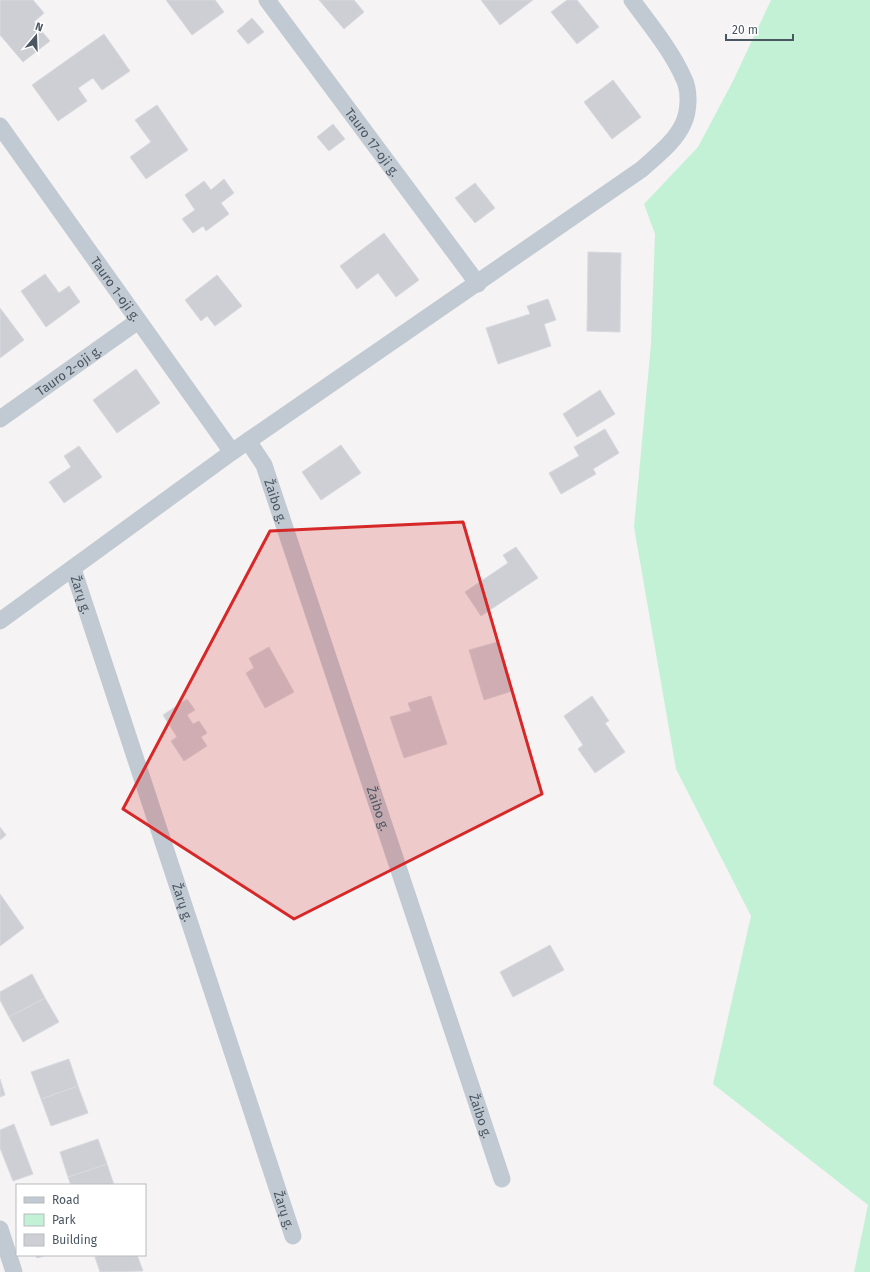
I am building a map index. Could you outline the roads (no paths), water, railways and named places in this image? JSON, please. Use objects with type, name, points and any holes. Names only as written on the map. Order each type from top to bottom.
[{"type":"street","name":"Tauro 17-oji g.","points":[[267,0],[478,284]]},
{"type":"street","points":[[0,621],[232,452],[478,284],[642,169],[666,147],[683,124],[688,102],[685,80],[661,41],[632,0]]},
{"type":"street","name":"Tauro 1-oji g.","points":[[0,126],[232,452]]},
{"type":"street","name":"Tauro 2-oji g.","points":[[0,419],[138,321]]},
{"type":"street","name":"Žaibo g.","points":[[248,441],[264,465],[502,1179]]},
{"type":"street","name":"Žarų g.","points":[[73,569],[293,1236]]},
{"type":"street","points":[[0,1229],[14,1272]]}]
